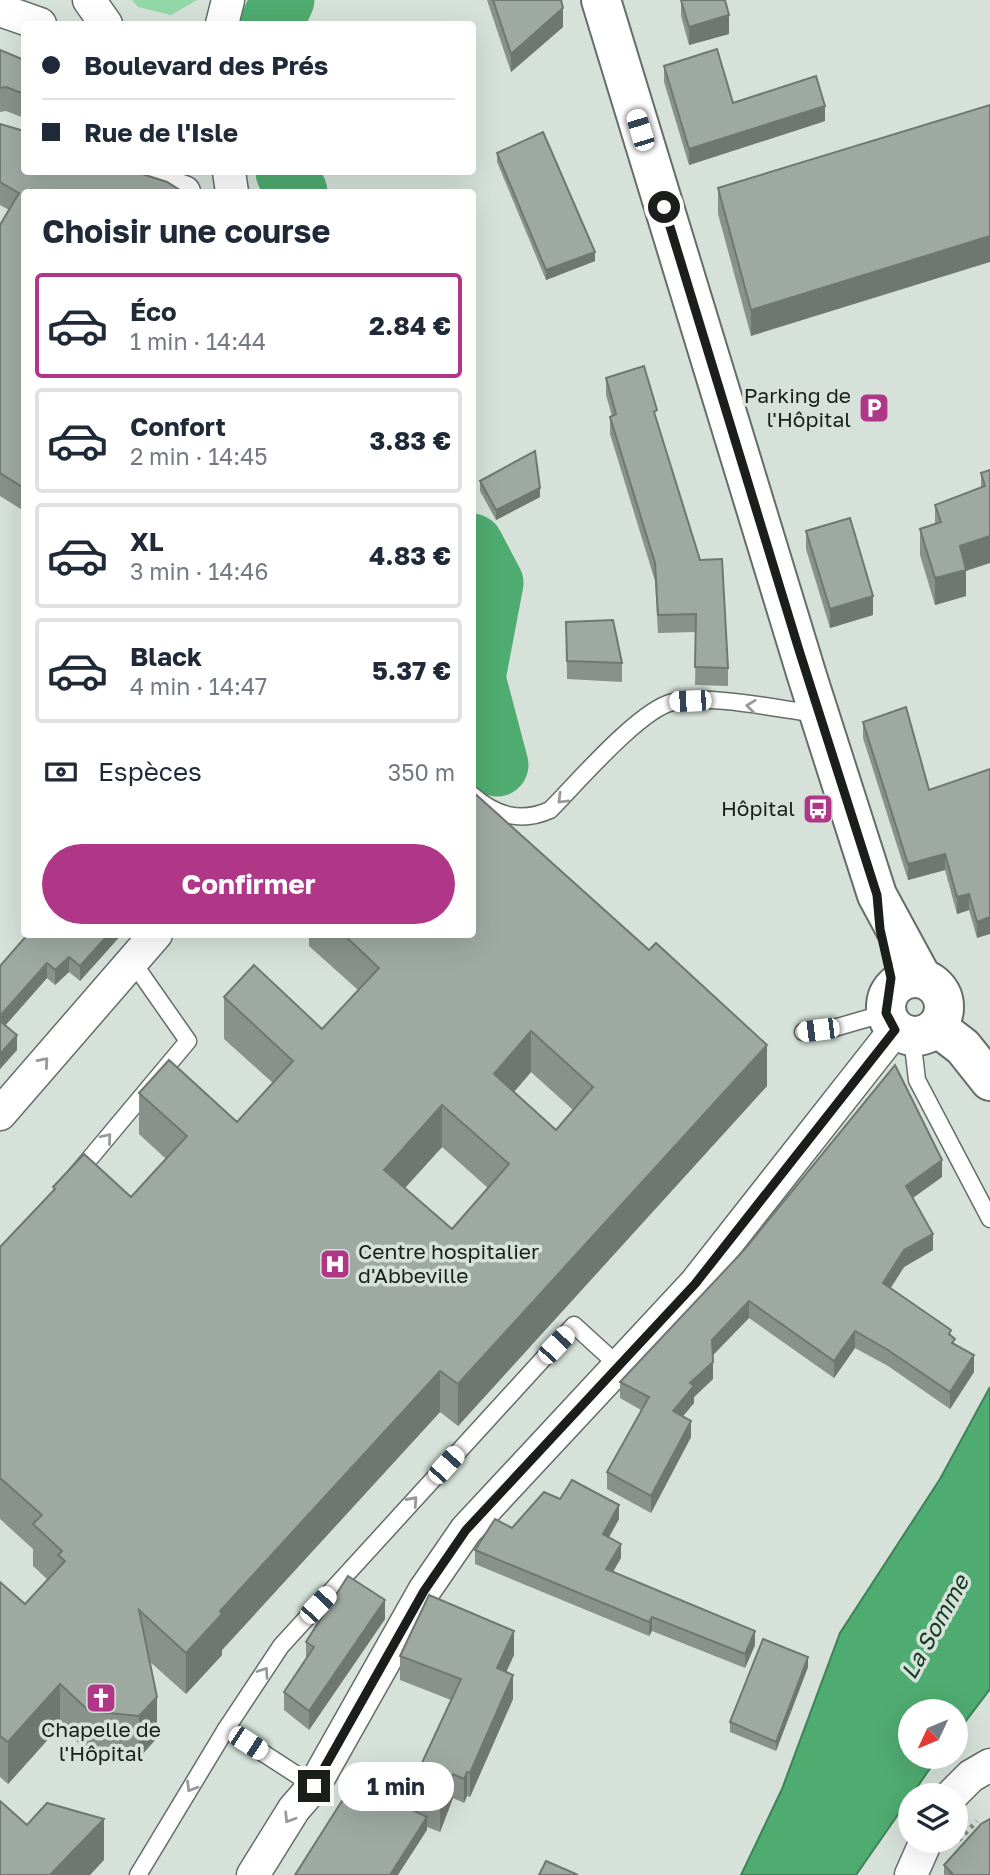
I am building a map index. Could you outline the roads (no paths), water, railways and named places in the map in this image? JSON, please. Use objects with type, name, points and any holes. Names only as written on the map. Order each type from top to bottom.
[{"type":"main road","points":[[601,0],[819,715],[877,895],[907,1013],[963,1047],[990,1081]]},
{"type":"street","points":[[89,0],[104,21]]},
{"type":"street","points":[[0,10],[31,21]]},
{"type":"street","points":[[136,175],[175,189]]},
{"type":"street","points":[[0,1114],[152,938]]},
{"type":"street","points":[[253,1875],[294,1809],[314,1786],[424,1591],[466,1530],[744,1225],[907,1013]]},
{"type":"street","points":[[964,1783],[990,1765]]},
{"type":"street","points":[[911,1875],[921,1853]]},
{"type":"lane","points":[[476,798],[488,808],[510,817],[535,817],[550,810],[627,733],[657,708],[674,701],[707,700],[819,715]]},
{"type":"lane","points":[[63,1191],[188,1041],[132,961]]},
{"type":"lane","points":[[803,1032],[907,1013],[917,1080],[990,1219]]},
{"type":"lane","points":[[138,1875],[226,1729],[281,1646],[574,1325],[618,1366]]},
{"type":"lane","points":[[226,1729],[314,1786]]},
{"type":"water","name":"La Somme","points":[[990,1387],[990,1689],[968,1718],[968,1699],[898,1699],[898,1769],[930,1769],[920,1783],[898,1783],[898,1815],[856,1875],[741,1875],[782,1789],[840,1633],[940,1479]]},
{"type":"waterway","points":[[272,21],[283,0]]},
{"type":"waterway","points":[[288,175],[295,189]]},
{"type":"waterway","points":[[476,553],[492,583],[476,667]]},
{"type":"waterway","points":[[476,686],[497,765]]},
{"type":"place","name":"Parking de l'Hôpital","points":[[874,408]]},
{"type":"place","name":"Hôpital","points":[[818,809]]},
{"type":"place","name":"Centre hospitalier d'Abbeville","points":[[335,1264]]},
{"type":"place","name":"Chapelle de l'Hôpital","points":[[101,1698]]}]
